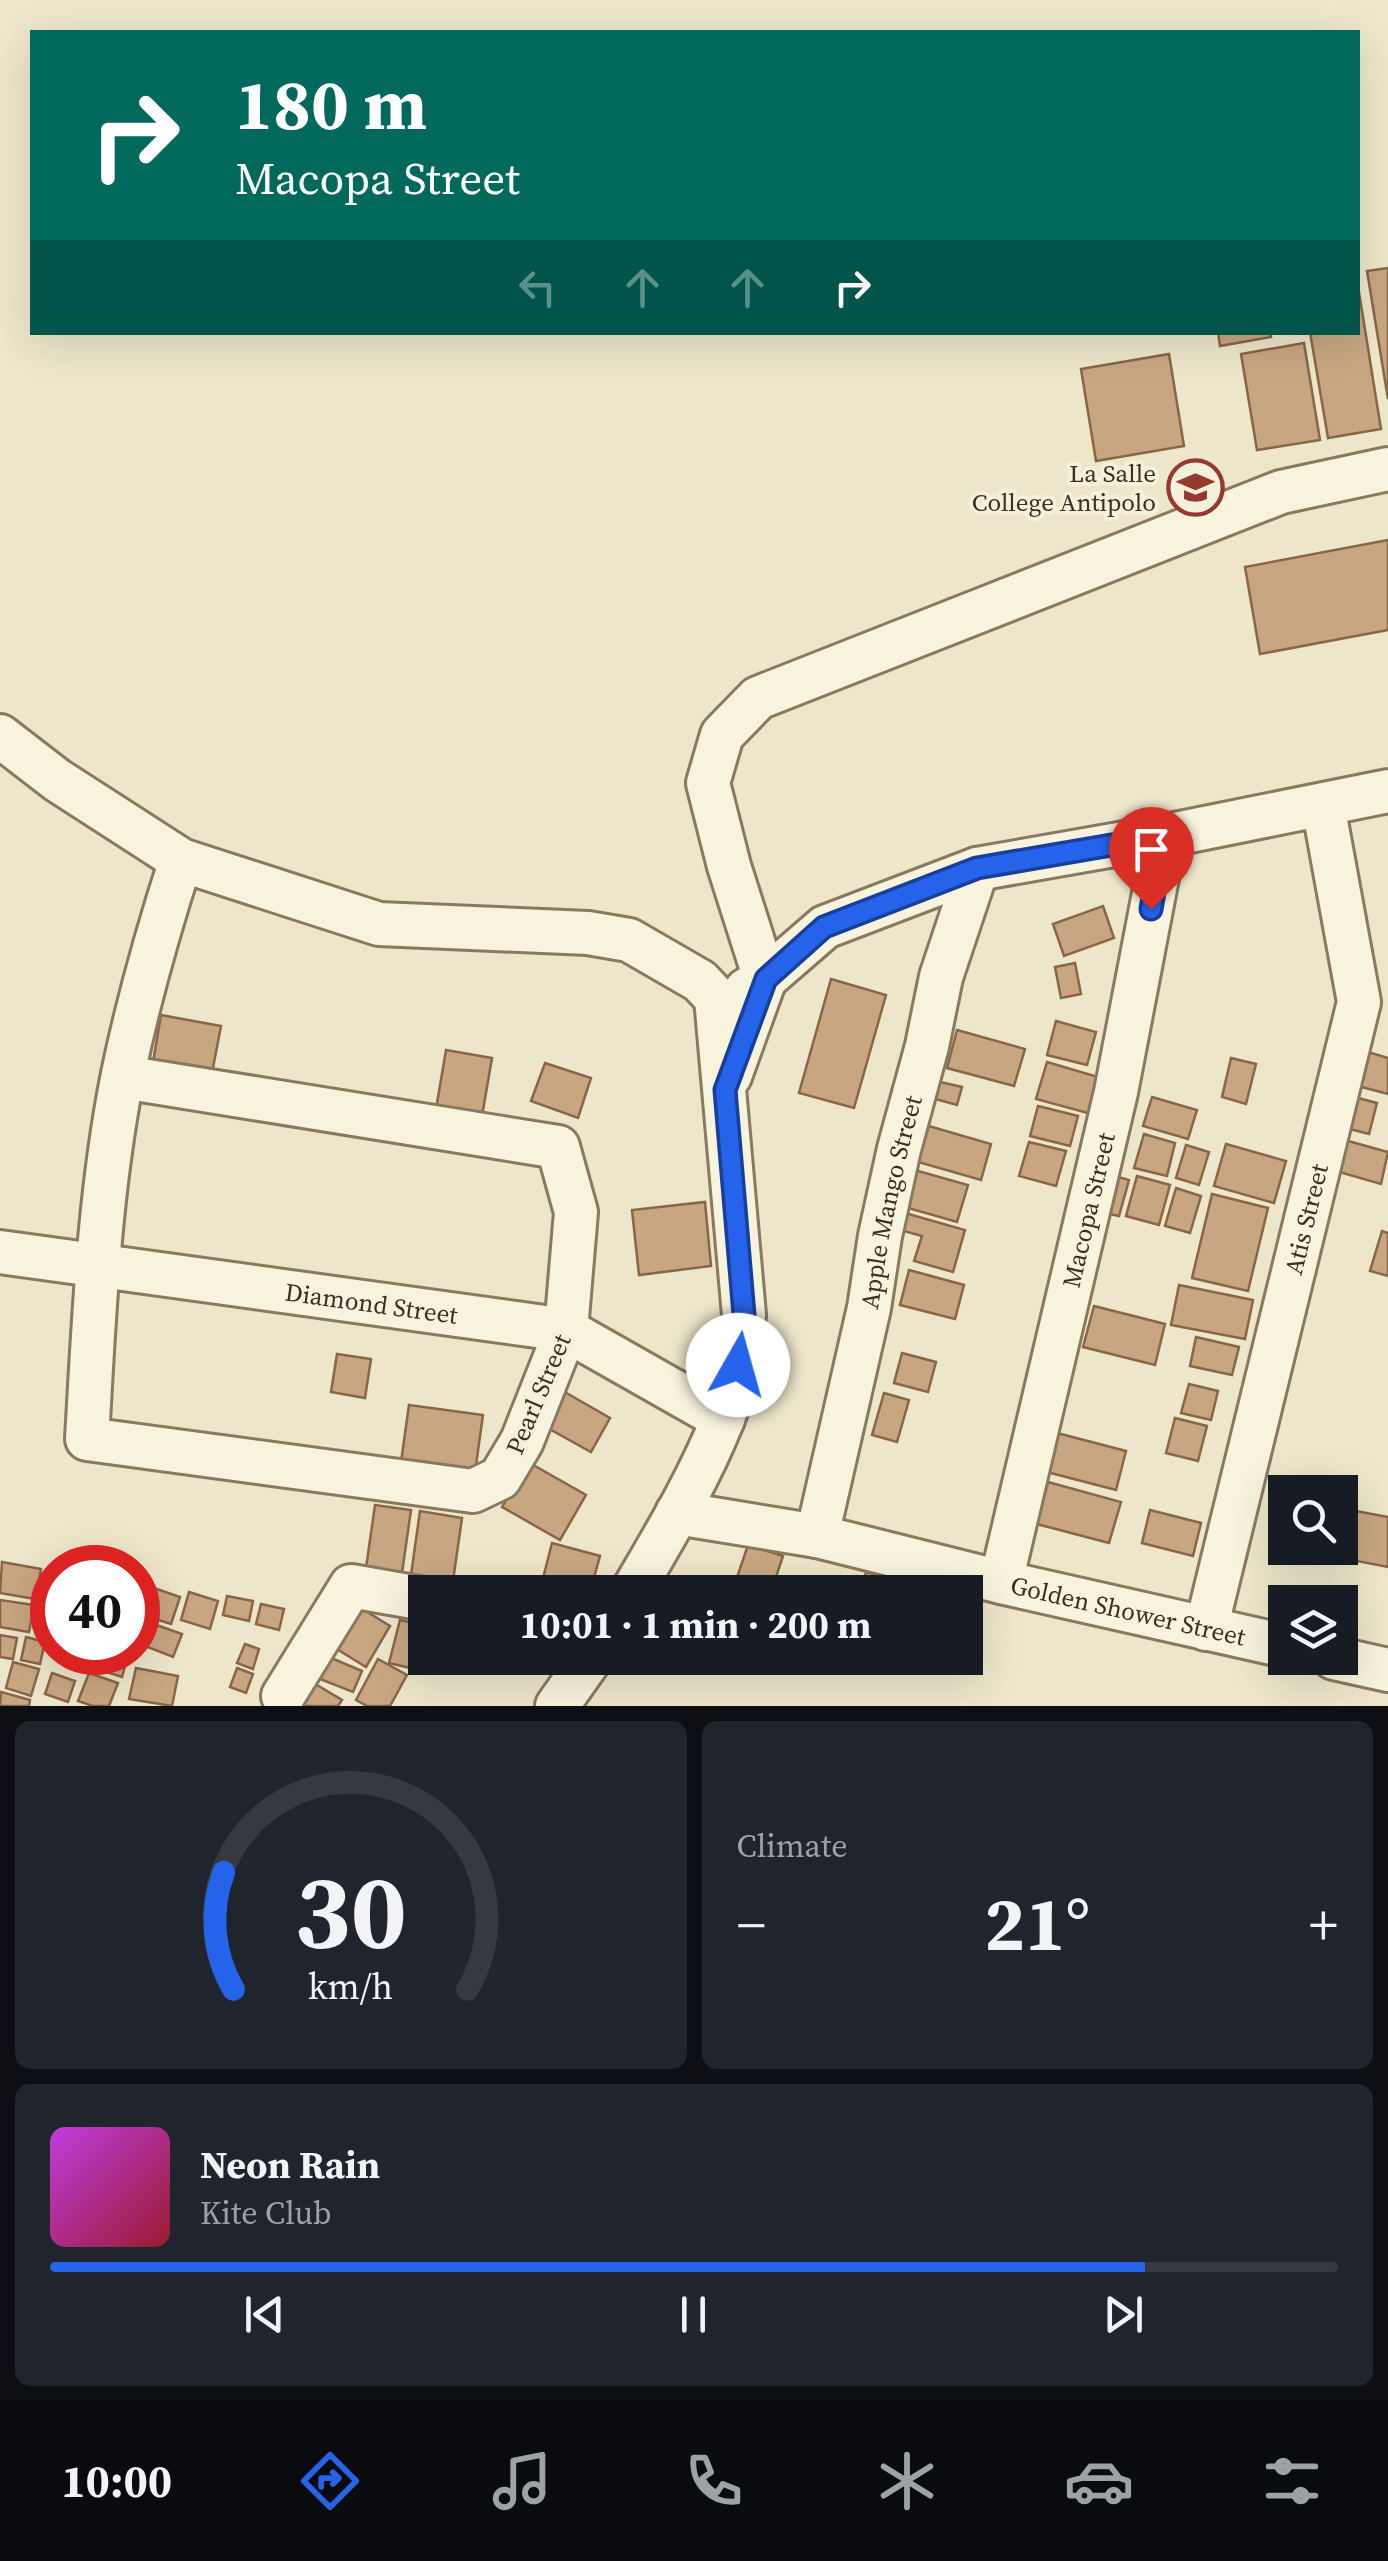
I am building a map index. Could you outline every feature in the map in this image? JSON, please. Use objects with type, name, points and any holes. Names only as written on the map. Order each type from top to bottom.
[{"type":"street","points":[[725,1090],[766,979],[729,866],[708,783],[722,734],[758,698],[1282,492],[1388,469]]},
{"type":"street","points":[[0,736],[57,780],[181,860],[379,924],[588,932],[629,940],[700,981],[716,998],[744,1315],[738,1365],[723,1420],[642,1575]]},
{"type":"street","points":[[716,998],[749,989],[766,979],[824,927],[977,868],[1388,791]]},
{"type":"street","name":"Atis Street","points":[[1206,1628],[1373,1001],[1323,805]]},
{"type":"street","name":"Macopa Street","points":[[1001,1582],[1116,1092],[1164,836]]},
{"type":"street","name":"Pearl Street","points":[[123,1077],[558,1147],[576,1212],[566,1330],[522,1441],[500,1478],[474,1491],[88,1439],[96,1267],[123,1077],[154,946],[181,860]]},
{"type":"street","name":"Apple Mango Street","points":[[817,1536],[865,1326],[899,1149],[941,976],[977,868]]},
{"type":"street","name":"Diamond Street","points":[[0,1252],[566,1330],[723,1420]]},
{"type":"street","name":"Golden Shower Street","points":[[677,1513],[817,1536],[1268,1642]]},
{"type":"street","points":[[284,1696],[351,1586],[408,1595]]},
{"type":"street","points":[[1358,1663],[1388,1670]]},
{"type":"street","points":[[557,1706],[579,1675]]},
{"type":"building","points":[[1388,268],[1388,399],[1367,271]]},
{"type":"building","points":[[1360,298],[1381,429],[1328,438],[1311,335],[1360,335]]},
{"type":"building","points":[[1218,335],[1271,337],[1220,346]]},
{"type":"building","points":[[1304,343],[1320,440],[1257,450],[1241,354]]},
{"type":"building","points":[[1169,354],[1184,446],[1096,461],[1081,369]]},
{"type":"building","points":[[1388,540],[1388,630],[1260,654],[1245,567]]},
{"type":"building","points":[[1103,906],[1114,938],[1064,956],[1053,924]]},
{"type":"building","points":[[1075,963],[1081,994],[1061,998],[1055,967]]},
{"type":"building","points":[[831,979],[886,995],[854,1108],[799,1093]]},
{"type":"building","points":[[161,1015],[221,1026],[212,1073],[153,1062]]},
{"type":"building","points":[[1056,1021],[1096,1032],[1087,1065],[1047,1055]]},
{"type":"building","points":[[957,1030],[1025,1049],[1014,1086],[947,1068]]},
{"type":"building","points":[[446,1050],[492,1058],[481,1122],[435,1115]]},
{"type":"building","points":[[1368,1052],[1388,1058],[1388,1094],[1358,1086]]},
{"type":"building","points":[[1231,1058],[1256,1064],[1246,1104],[1222,1097]]},
{"type":"building","points":[[1047,1062],[1105,1079],[1095,1115],[1036,1099]]},
{"type":"building","points":[[545,1063],[591,1078],[578,1118],[531,1101]]},
{"type":"building","points":[[936,1081],[962,1087],[957,1105],[932,1098]]},
{"type":"building","points":[[1350,1096],[1377,1103],[1369,1134],[1342,1127]]},
{"type":"building","points":[[1152,1097],[1197,1110],[1188,1139],[1143,1126]]},
{"type":"building","points":[[1038,1106],[1078,1116],[1070,1146],[1030,1136]]},
{"type":"building","points":[[922,1124],[991,1144],[981,1180],[911,1160]]},
{"type":"building","points":[[1144,1134],[1175,1143],[1167,1176],[1134,1168]]},
{"type":"building","points":[[1341,1139],[1388,1152],[1381,1184],[1332,1170]]},
{"type":"building","points":[[1029,1142],[1066,1151],[1056,1186],[1019,1176]]},
{"type":"building","points":[[1226,1144],[1286,1161],[1274,1203],[1214,1186]]},
{"type":"building","points":[[1186,1145],[1209,1152],[1199,1185],[1176,1178]]},
{"type":"building","points":[[911,1169],[968,1185],[957,1222],[901,1206]]},
{"type":"building","points":[[1115,1176],[1129,1180],[1119,1216],[1105,1213]]},
{"type":"building","points":[[1137,1176],[1170,1185],[1159,1225],[1126,1216]]},
{"type":"building","points":[[1176,1188],[1201,1196],[1190,1233],[1165,1226]]},
{"type":"building","points":[[1212,1194],[1268,1208],[1248,1291],[1192,1278]]},
{"type":"building","points":[[705,1202],[711,1266],[639,1275],[632,1210]]},
{"type":"building","points":[[898,1211],[965,1230],[953,1272],[914,1261],[922,1236],[893,1228]]},
{"type":"building","points":[[1382,1231],[1388,1233],[1388,1276],[1370,1271]]},
{"type":"building","points":[[909,1270],[964,1285],[955,1319],[900,1305]]},
{"type":"building","points":[[1179,1285],[1253,1300],[1245,1339],[1171,1325]]},
{"type":"building","points":[[1094,1306],[1165,1324],[1155,1365],[1083,1347]]},
{"type":"building","points":[[1196,1337],[1239,1347],[1232,1375],[1190,1366]]},
{"type":"building","points":[[902,1353],[936,1362],[928,1392],[894,1383]]},
{"type":"building","points":[[337,1354],[371,1359],[365,1398],[331,1392]]},
{"type":"building","points":[[1189,1384],[1218,1391],[1211,1420],[1181,1413]]},
{"type":"building","points":[[563,1391],[610,1418],[591,1452],[544,1426]]},
{"type":"building","points":[[884,1393],[909,1400],[897,1442],[872,1435]]},
{"type":"building","points":[[409,1405],[483,1415],[475,1472],[401,1462]]},
{"type":"building","points":[[1175,1418],[1207,1426],[1198,1461],[1166,1453]]},
{"type":"building","points":[[1057,1433],[1126,1451],[1116,1490],[1047,1472]]},
{"type":"building","points":[[528,1462],[586,1495],[560,1540],[502,1507]]},
{"type":"building","points":[[1048,1482],[1121,1502],[1109,1543],[1037,1524]]},
{"type":"building","points":[[375,1505],[411,1510],[402,1573],[366,1568]]},
{"type":"building","points":[[1150,1510],[1201,1523],[1193,1556],[1142,1543]]},
{"type":"building","points":[[420,1511],[462,1518],[454,1575],[411,1575]]},
{"type":"building","points":[[1358,1511],[1388,1517],[1388,1567],[1358,1561]]},
{"type":"building","points":[[552,1543],[600,1556],[595,1575],[544,1575]]},
{"type":"building","points":[[748,1545],[783,1556],[777,1575],[738,1575]]},
{"type":"building","points":[[2,1562],[30,1567],[30,1598],[0,1593]]},
{"type":"building","points":[[160,1590],[180,1597],[171,1624],[160,1621]]},
{"type":"building","points":[[189,1592],[218,1601],[210,1629],[181,1620]]},
{"type":"building","points":[[227,1596],[253,1601],[249,1621],[223,1615]]},
{"type":"building","points":[[0,1600],[30,1604],[29,1632],[0,1627]]},
{"type":"building","points":[[261,1604],[284,1609],[279,1630],[256,1624]]},
{"type":"building","points":[[356,1605],[390,1626],[366,1667],[332,1646]]},
{"type":"building","points":[[400,1620],[408,1622],[408,1667],[389,1663]]},
{"type":"building","points":[[160,1626],[182,1634],[173,1657],[160,1652]]},
{"type":"building","points":[[0,1635],[17,1638],[13,1659],[0,1657]]},
{"type":"building","points":[[26,1637],[30,1638],[30,1662],[21,1660]]},
{"type":"building","points":[[245,1644],[259,1649],[253,1669],[237,1663]]},
{"type":"building","points":[[324,1655],[362,1671],[353,1692],[315,1677]]},
{"type":"building","points":[[378,1659],[407,1675],[390,1706],[367,1706],[356,1700]]},
{"type":"building","points":[[13,1662],[30,1667],[30,1675],[37,1675],[31,1696],[6,1688]]},
{"type":"building","points":[[237,1668],[253,1674],[246,1693],[230,1687]]},
{"type":"building","points":[[160,1673],[178,1676],[172,1706],[129,1699],[134,1675]]},
{"type":"building","points":[[51,1675],[75,1681],[68,1702],[45,1694]]},
{"type":"building","points":[[88,1675],[118,1683],[109,1706],[78,1701]]},
{"type":"building","points":[[312,1682],[342,1700],[338,1706],[298,1706]]},
{"type":"building","points":[[1,1692],[30,1700],[29,1706],[0,1706]]},
{"type":"place","name":"La Salle College Antipolo","points":[[1195,487]]},
{"type":"route","points":[[738,1365],[744,1315],[725,1090],[766,979],[824,927],[977,868],[1164,836],[1151,909]]}]
